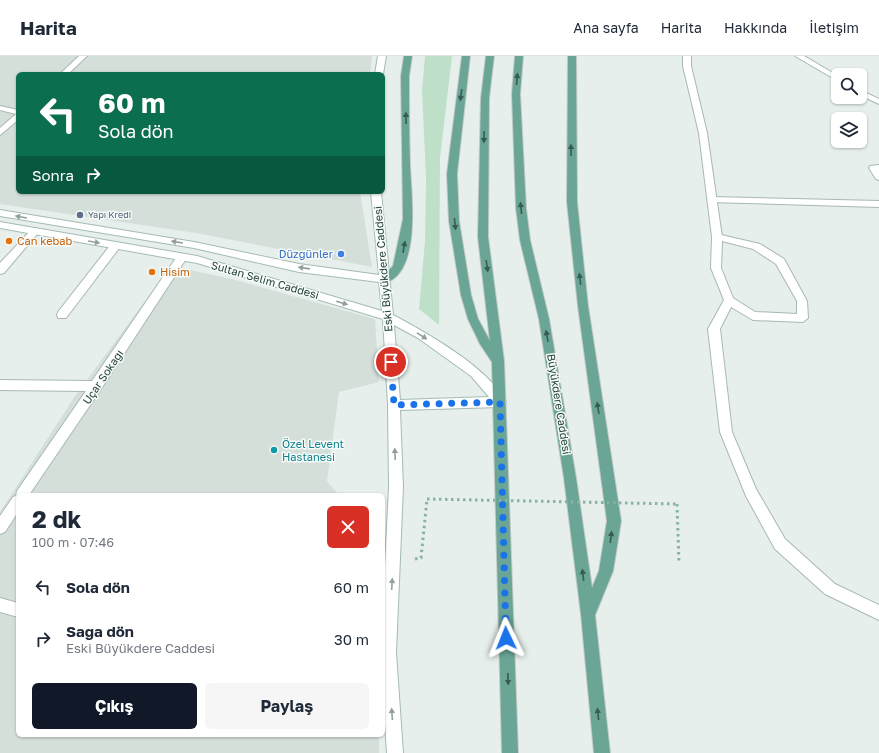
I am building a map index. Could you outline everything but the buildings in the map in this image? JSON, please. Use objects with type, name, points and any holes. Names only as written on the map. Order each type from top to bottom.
[{"type":"main road","points":[[384,279],[398,268],[403,251],[408,219],[409,204],[406,166],[405,76],[408,56]]},
{"type":"main road","points":[[466,56],[452,174],[454,222],[466,294],[473,319],[484,340],[498,361]]},
{"type":"main road","points":[[490,56],[485,105],[483,237],[498,361],[510,753]]},
{"type":"main road","name":"Büyükdere Caddesi","points":[[519,56],[516,94],[521,208],[526,240],[544,319],[558,394],[588,614],[602,753]]},
{"type":"main road","points":[[572,58],[572,202],[583,306],[614,521],[606,571],[588,614]]},
{"type":"street","points":[[66,72],[84,56]]},
{"type":"street","points":[[379,72],[382,56]]},
{"type":"street","points":[[687,56],[687,66],[703,133],[717,237],[716,268],[729,300],[753,316],[803,318],[802,301],[780,262],[756,246],[717,237]]},
{"type":"street","points":[[800,56],[831,75]]},
{"type":"street","points":[[867,96],[879,102]]},
{"type":"street","points":[[0,108],[16,112]]},
{"type":"street","points":[[0,132],[16,118]]},
{"type":"street","points":[[879,168],[873,168],[879,177]]},
{"type":"street","name":"Eski Büyükdere Caddesi","points":[[376,194],[388,316],[394,405],[396,486],[386,653],[395,753]]},
{"type":"street","points":[[712,200],[879,204]]},
{"type":"street","name":"Sultan Selim Caddesi","points":[[0,213],[194,245],[299,268],[384,279]]},
{"type":"street","points":[[0,270],[44,220]]},
{"type":"street","name":"Sultan Selim Caddesi","points":[[0,225],[182,257],[388,316],[422,335],[475,373],[500,402]]},
{"type":"street","points":[[62,315],[116,246]]},
{"type":"street","name":"Uçar Sokağı","points":[[23,493],[97,386],[182,257]]},
{"type":"street","points":[[729,300],[714,329],[723,408],[726,432],[751,492],[780,544],[830,589],[879,613]]},
{"type":"street","points":[[0,385],[97,386]]},
{"type":"street","points":[[394,405],[500,402]]},
{"type":"street","points":[[0,528],[16,504]]},
{"type":"street","points":[[0,605],[16,609]]},
{"type":"path","points":[[421,558],[427,499],[677,504],[679,563]]},
{"type":"shaded area","points":[[0,56],[372,56],[370,72],[16,72],[16,194],[360,194],[372,267],[196,233],[0,204]]},
{"type":"shaded area","points":[[171,266],[232,279],[375,319],[379,382],[339,392],[327,481],[337,493],[16,493],[16,737],[379,737],[379,753],[0,753],[0,512],[75,396]]},
{"type":"green space","points":[[425,56],[452,56],[440,158],[439,325],[419,309],[425,241],[426,178],[422,91]]},
{"type":"place","name":"Yapı Kredi","points":[[80,215]]},
{"type":"place","name":"Can kebab","points":[[9,241]]},
{"type":"place","name":"Düzgünler","points":[[341,254]]},
{"type":"place","name":"Hisim","points":[[152,272]]},
{"type":"place","name":"Özel Levent Hastanesi","points":[[274,450]]},
{"type":"route","points":[[391,362],[394,405],[500,402],[506,638]]}]
